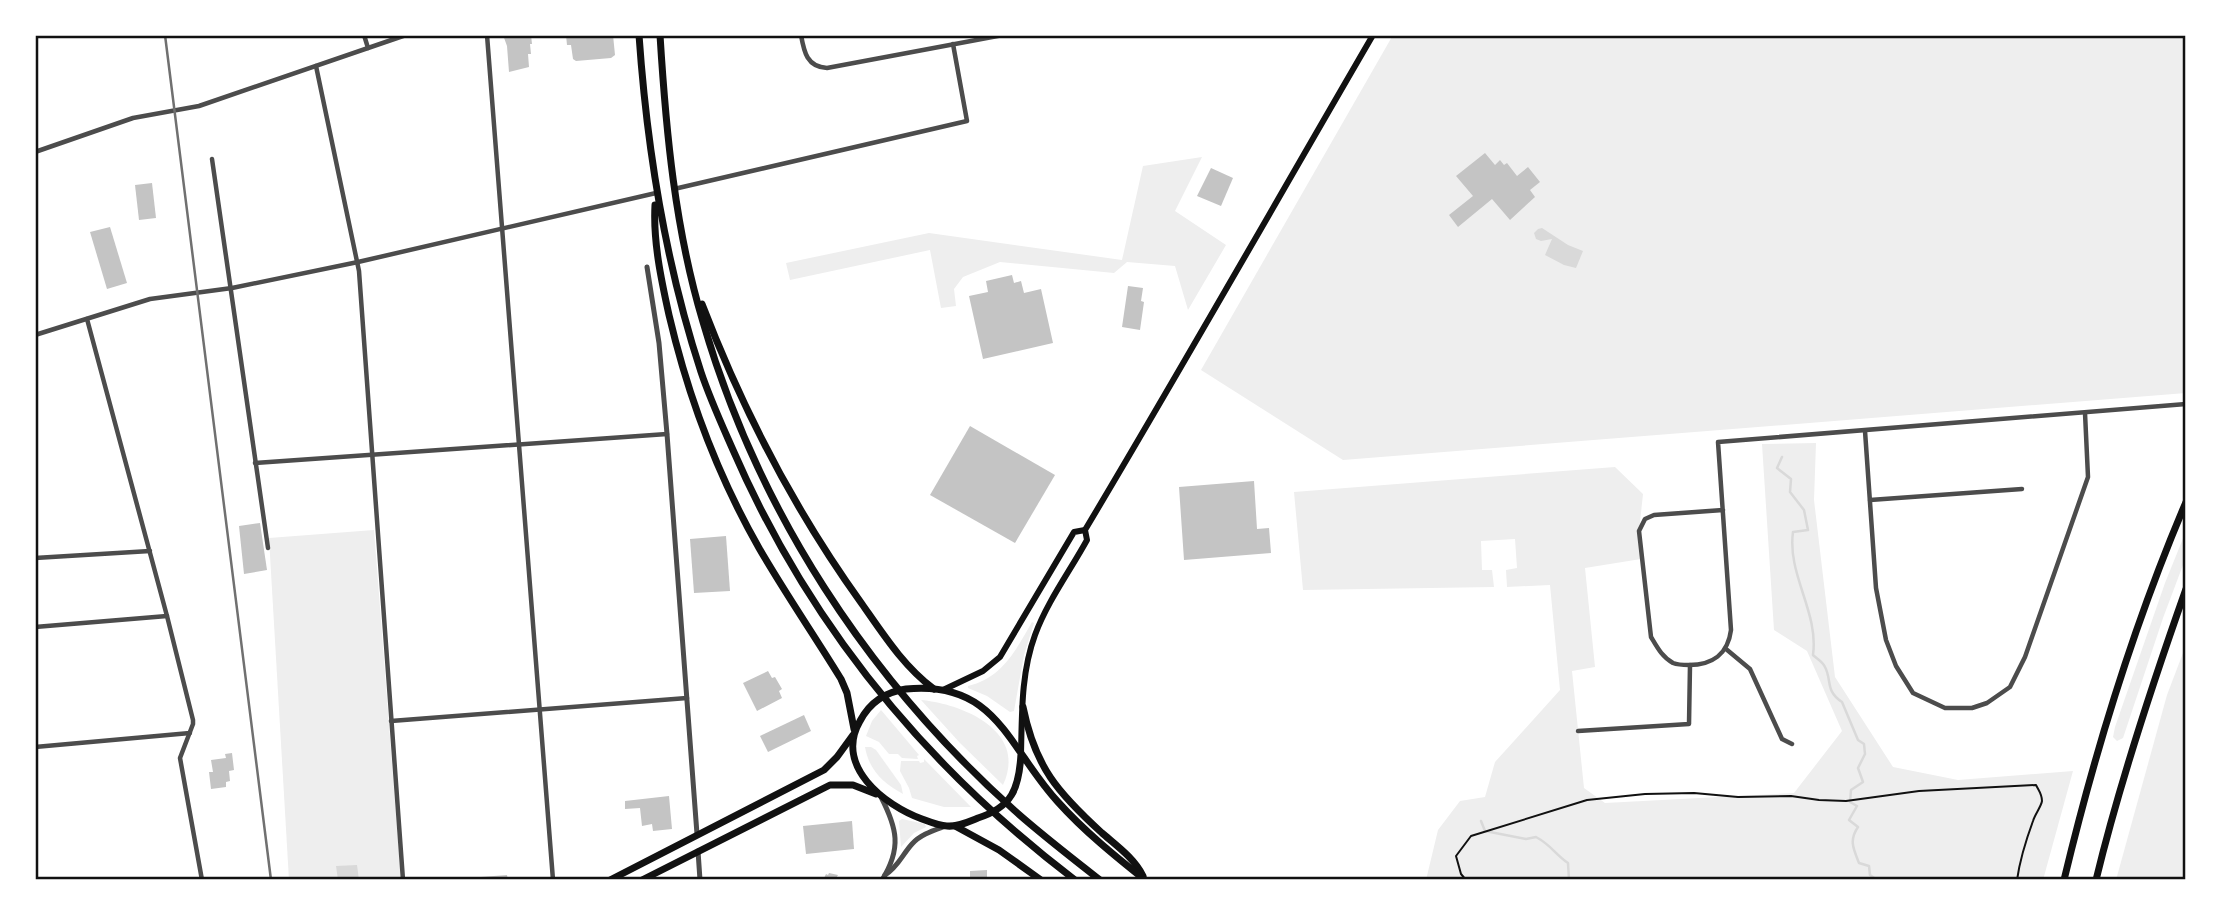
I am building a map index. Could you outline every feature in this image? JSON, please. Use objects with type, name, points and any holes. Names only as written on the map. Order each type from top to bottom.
[{"type":"highway","points":[[639,35],[656,193],[682,311],[702,374],[726,434],[764,515],[800,582],[858,666],[936,755],[990,809],[1075,880]]},
{"type":"highway","points":[[660,35],[674,190],[702,321],[762,476],[783,520],[824,590],[870,654],[949,747],[988,786],[1100,880]]},
{"type":"highway","points":[[656,193],[654,223],[667,305],[685,376],[701,421],[717,462],[758,545],[841,679],[847,693],[856,762],[879,796]]},
{"type":"highway","points":[[689,267],[714,335],[746,407],[801,513],[831,561],[885,636],[914,672],[939,690]]},
{"type":"highway","points":[[2064,880],[2085,792],[2118,682],[2157,572],[2186,502]]},
{"type":"highway","points":[[2096,880],[2134,742],[2186,589]]},
{"type":"highway","points":[[610,880],[824,770],[837,757],[869,707],[886,695],[909,689],[939,690],[965,697],[989,712],[1003,726],[1056,800],[1079,824],[1145,880]]},
{"type":"highway","points":[[1023,707],[1031,743],[1043,767],[1073,805],[1138,865],[1145,880]]},
{"type":"highway","points":[[642,880],[830,785],[853,785],[879,796],[897,808],[944,827],[954,826],[992,813],[1009,800],[1018,781],[1021,754]]},
{"type":"highway","points":[[954,826],[999,850],[1041,880]]},
{"type":"main road","points":[[1021,754],[1027,664],[1034,637],[1087,540],[1085,530],[1373,35]]},
{"type":"main road","points":[[939,690],[983,671],[1000,657],[1074,533],[1085,530]]},
{"type":"street","points":[[364,35],[368,48]]},
{"type":"street","points":[[35,152],[133,118],[199,106],[407,35]]},
{"type":"street","points":[[487,35],[553,880]]},
{"type":"street","points":[[801,35],[805,53],[814,65],[827,68],[1003,35]]},
{"type":"street","points":[[674,190],[967,121],[953,44]]},
{"type":"street","points":[[316,66],[358,262],[403,880]]},
{"type":"street","points":[[212,159],[268,548]]},
{"type":"street","points":[[35,335],[163,296],[232,288],[358,262],[656,193]]},
{"type":"street","points":[[647,267],[659,343],[697,834]]},
{"type":"street","points":[[87,319],[193,720],[180,758],[202,880]]},
{"type":"street","points":[[1723,510],[1654,515],[1645,519],[1639,531],[1651,638],[1671,662],[1690,665],[1712,661],[1726,649],[1730,641],[1731,630],[1723,510],[1718,442],[2186,404]]},
{"type":"street","points":[[1865,431],[1876,588],[1886,640],[1896,666],[1913,693],[1945,708],[1972,708],[1987,703],[2010,687],[2025,657],[2084,491],[2088,470],[2085,413]]},
{"type":"street","points":[[255,463],[667,434]]},
{"type":"street","points":[[1870,500],[2022,489]]},
{"type":"street","points":[[35,558],[150,551]]},
{"type":"street","points":[[35,627],[167,616]]},
{"type":"street","points":[[1726,649],[1750,669],[1778,732],[1782,739],[1792,744]]},
{"type":"street","points":[[1578,731],[1689,724],[1690,665]]},
{"type":"street","points":[[391,721],[687,698]]},
{"type":"street","points":[[35,747],[190,733]]},
{"type":"street","points":[[879,796],[892,819],[896,834],[884,878]]},
{"type":"street","points":[[884,878],[895,869],[913,843],[925,834],[944,827]]},
{"type":"street","points":[[698,851],[700,880]]},
{"type":"path","points":[[1466,880],[1461,874],[1456,856],[1471,836],[1587,800],[1655,793],[1694,793],[1738,797],[1791,796],[1835,801],[1919,791],[2036,785],[2042,795],[2042,804],[2036,811],[2028,835],[2017,880]]},
{"type":"shaded area","points":[[1393,35],[2186,35],[2186,393],[1343,460],[1201,370]]},
{"type":"shaded area","points":[[1202,157],[1175,211],[1226,245],[1188,310],[1175,266],[1127,262],[1114,273],[1000,262],[963,277],[954,289],[956,306],[941,308],[930,250],[790,280],[786,263],[929,233],[1122,260],[1143,166]]},
{"type":"shaded area","points":[[1542,228],[1568,245],[1583,251],[1576,268],[1545,255],[1552,239],[1536,239],[1534,233]]},
{"type":"shaded area","points":[[1816,443],[1814,500],[1835,677],[1893,767],[1958,780],[2073,771],[2043,880],[1426,880],[1438,830],[1460,801],[1485,797],[1495,762],[1560,690],[1550,585],[1507,587],[1506,570],[1517,568],[1515,539],[1481,541],[1482,570],[1492,570],[1494,587],[1303,590],[1294,492],[1615,467],[1643,494],[1640,522],[1641,559],[1585,568],[1595,667],[1572,671],[1584,788],[1605,803],[1794,793],[1842,731],[1807,651],[1774,630],[1762,444]]},
{"type":"shaded area","points":[[374,530],[401,880],[289,880],[269,538]]},
{"type":"shaded area","points":[[2186,531],[2186,557],[2123,738],[2117,741],[2113,737],[2115,727]]},
{"type":"shaded area","points":[[1032,622],[1034,623],[1024,655],[1014,711],[1010,712],[968,686],[990,677],[1007,662]]},
{"type":"shaded area","points":[[2186,645],[2186,880],[2116,880],[2167,695]]},
{"type":"shaded area","points":[[921,700],[955,707],[972,714],[999,735],[1007,749],[1008,766],[1003,785],[960,743]]},
{"type":"shaded area","points":[[881,710],[919,755],[918,759],[889,754],[879,742],[866,736],[872,721]]},
{"type":"shaded area","points":[[865,747],[876,750],[901,785],[903,794],[878,775]]},
{"type":"shaded area","points":[[924,759],[971,807],[944,807],[912,798],[900,771],[901,761],[920,763],[924,762]]},
{"type":"shaded area","points":[[902,819],[925,824],[926,827],[914,833],[901,847],[899,821]]},
{"type":"shaded area","points":[[357,865],[359,880],[338,880],[336,866]]},
{"type":"building","points":[[503,35],[531,35],[529,67],[509,72],[507,46]]},
{"type":"building","points":[[566,35],[613,35],[615,55],[611,58],[576,61],[573,59],[571,45],[567,45]]},
{"type":"building","points":[[1485,153],[1495,165],[1500,160],[1504,165],[1507,163],[1517,176],[1528,167],[1540,182],[1530,190],[1535,197],[1510,220],[1492,199],[1458,227],[1449,215],[1473,196],[1456,176]]},
{"type":"building","points":[[1211,168],[1233,178],[1221,206],[1197,196]]},
{"type":"building","points":[[152,183],[156,218],[139,220],[135,185]]},
{"type":"building","points":[[110,227],[127,283],[107,289],[90,232]]},
{"type":"building","points":[[1012,275],[1014,283],[1021,281],[1024,293],[1041,289],[1053,343],[983,359],[969,296],[988,292],[986,281]]},
{"type":"building","points":[[1128,286],[1143,288],[1140,330],[1122,327]]},
{"type":"building","points":[[970,426],[1055,475],[1015,543],[930,495]]},
{"type":"building","points":[[1254,481],[1257,529],[1269,528],[1271,553],[1184,560],[1179,487]]},
{"type":"building","points":[[260,523],[267,570],[244,574],[239,526]]},
{"type":"building","points":[[726,536],[730,591],[694,593],[690,539]]},
{"type":"building","points":[[768,671],[782,689],[779,691],[782,698],[757,711],[743,683]]},
{"type":"building","points":[[804,715],[811,731],[768,752],[760,736]]},
{"type":"building","points":[[232,753],[234,770],[229,771],[230,781],[226,782],[226,787],[211,789],[211,760],[226,758],[225,754]]},
{"type":"building","points":[[669,796],[672,829],[653,831],[652,824],[642,826],[640,808],[625,809],[625,801]]},
{"type":"building","points":[[852,821],[854,849],[806,854],[803,826]]},
{"type":"building","points":[[987,870],[987,880],[970,880],[970,871]]},
{"type":"building","points":[[826,874],[838,875],[835,880],[823,880]]},
{"type":"building","points":[[507,875],[508,880],[481,880],[481,877]]},
{"type":"waterway","points":[[1782,457],[1777,468],[1791,479],[1790,492],[1804,510],[1808,530],[1793,532],[1792,548],[1812,624],[1813,655],[1824,665],[1833,694],[1842,702],[1858,740],[1864,744],[1865,754],[1858,768],[1863,782],[1851,790],[1850,802],[1857,806],[1849,820],[1858,827],[1853,844],[1859,863],[1869,866],[1870,875],[1877,880]]},
{"type":"waterway","points":[[1481,821],[1485,831],[1526,839],[1536,837],[1541,840],[1568,863],[1569,880]]},
{"type":"railway","points":[[165,35],[271,880]]}]
